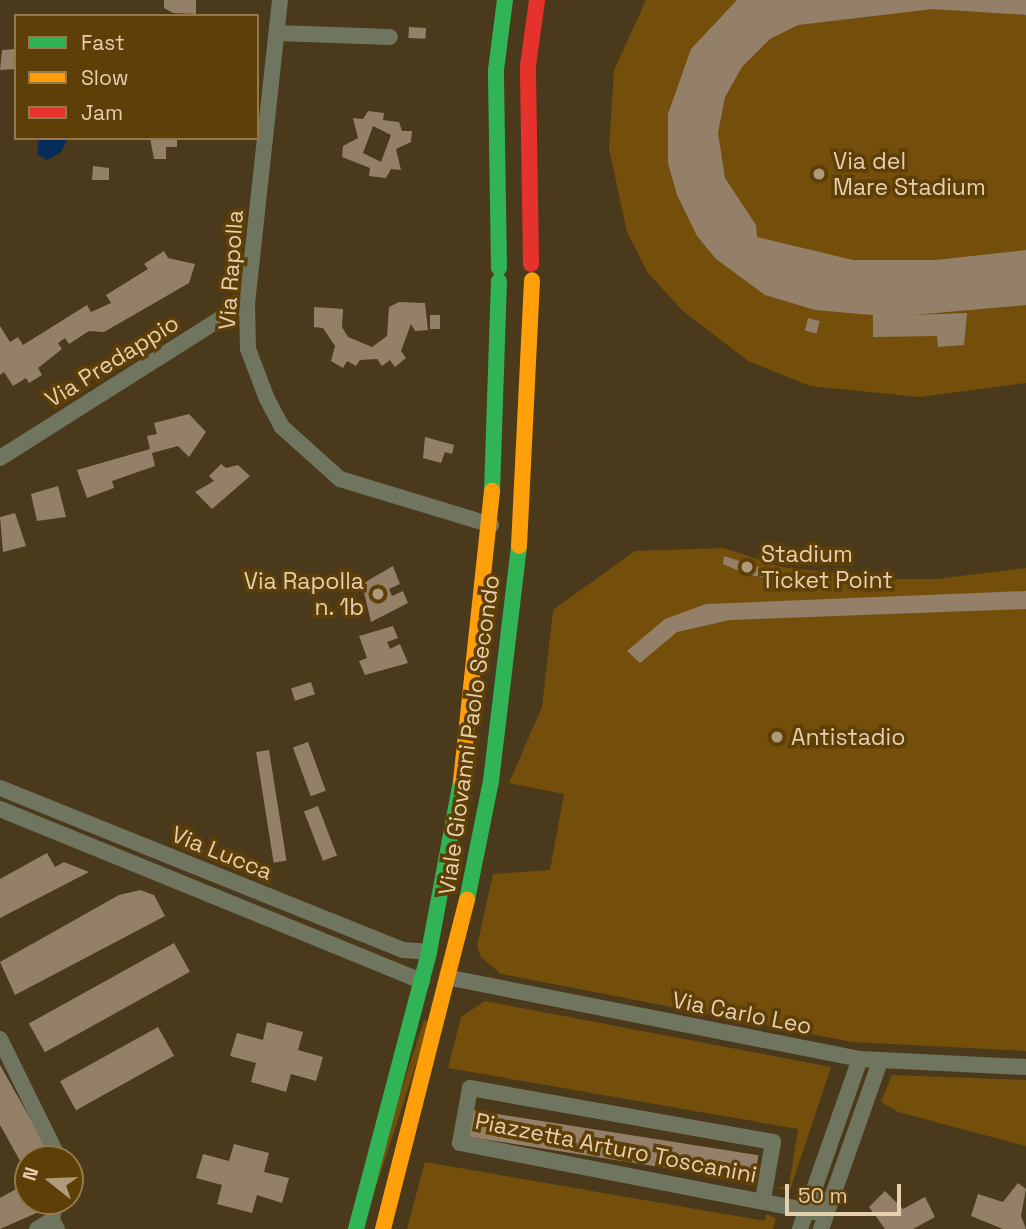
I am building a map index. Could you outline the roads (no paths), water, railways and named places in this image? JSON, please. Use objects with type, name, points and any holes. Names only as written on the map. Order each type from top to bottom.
[{"type":"main road","name":"Viale Giovanni Paolo Secondo","points":[[356,1229],[429,952],[465,759],[491,525],[499,274],[496,70],[505,0]]},
{"type":"main road","name":"Viale Giovanni Paolo Secondo","points":[[383,1229],[451,978],[491,781],[521,530],[532,272],[527,78],[537,0]]},
{"type":"main road","points":[[511,256],[532,272],[513,291],[499,274],[511,256]]},
{"type":"main road","points":[[491,525],[521,530]]},
{"type":"street","name":"Via Rapolla","points":[[280,0],[247,302],[248,349],[267,399],[303,449],[340,479],[491,525]]},
{"type":"street","points":[[277,33],[390,37]]},
{"type":"street","name":"Via Predappio","points":[[0,458],[247,302]]},
{"type":"street","name":"Via Lucca","points":[[0,788],[403,950],[429,952]]},
{"type":"street","name":"Via Lucca","points":[[0,809],[422,981]]},
{"type":"street","name":"Via Carlo Leo","points":[[451,978],[860,1059],[1026,1067]]},
{"type":"street","points":[[0,1038],[53,1145]]},
{"type":"street","points":[[800,1229],[860,1059]]},
{"type":"street","points":[[823,1222],[880,1061]]},
{"type":"street","name":"Piazzetta Arturo Toscanini","points":[[763,1199],[773,1142],[470,1088],[460,1143],[808,1208],[823,1222]]},
{"type":"street","points":[[37,1229],[55,1225]]},
{"type":"water","points":[[39,140],[67,140],[61,152],[47,160],[37,154]]},
{"type":"place","name":"Via del Mare Stadium","points":[[819,174]]},
{"type":"place","name":"Stadium Ticket Point","points":[[747,567]]},
{"type":"place","name":"Via Rapolla n. 1b","points":[[378,594]]},
{"type":"place","name":"Antistadio","points":[[777,737]]}]
